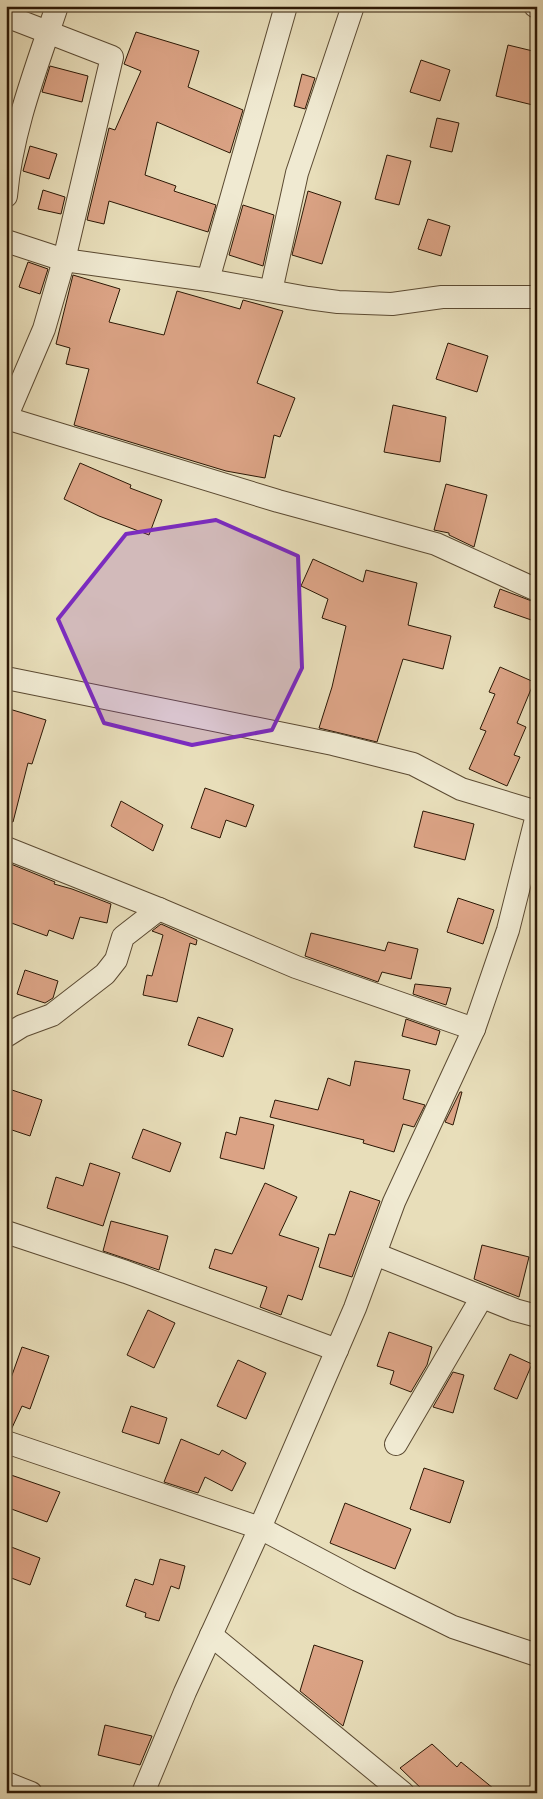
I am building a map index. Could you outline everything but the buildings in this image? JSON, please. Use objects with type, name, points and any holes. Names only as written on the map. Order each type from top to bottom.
[{"type":"street","points":[[6,196],[16,134],[28,90],[56,6]]},
{"type":"street","points":[[208,280],[286,6]]},
{"type":"street","points":[[271,291],[297,173],[353,6]]},
{"type":"street","points":[[6,16],[112,57],[64,260],[44,328],[6,418],[278,501],[436,544],[537,590]]},
{"type":"street","points":[[6,241],[64,260],[208,280],[338,302],[392,304],[442,297],[537,297]]},
{"type":"street","points":[[6,678],[333,744],[395,759],[413,764],[461,789],[537,813],[508,930],[474,1029],[394,1202],[337,1350],[143,1793]]},
{"type":"street","points":[[6,848],[159,909],[296,967],[474,1029]]},
{"type":"street","points":[[6,1036],[22,1026],[52,1015],[105,974],[116,960],[123,937],[159,909]]},
{"type":"street","points":[[6,1232],[126,1272],[337,1350]]},
{"type":"street","points":[[375,1254],[515,1310],[537,1316]]},
{"type":"street","points":[[396,1444],[482,1297]]},
{"type":"street","points":[[6,1442],[260,1528],[358,1580],[453,1627],[537,1655]]},
{"type":"street","points":[[211,1634],[393,1789]]},
{"type":"street","points":[[6,1783],[31,1793]]},
{"type":"highlighted area","points":[[216,520],[298,556],[302,668],[272,730],[192,745],[104,723],[58,619],[126,534]]}]
